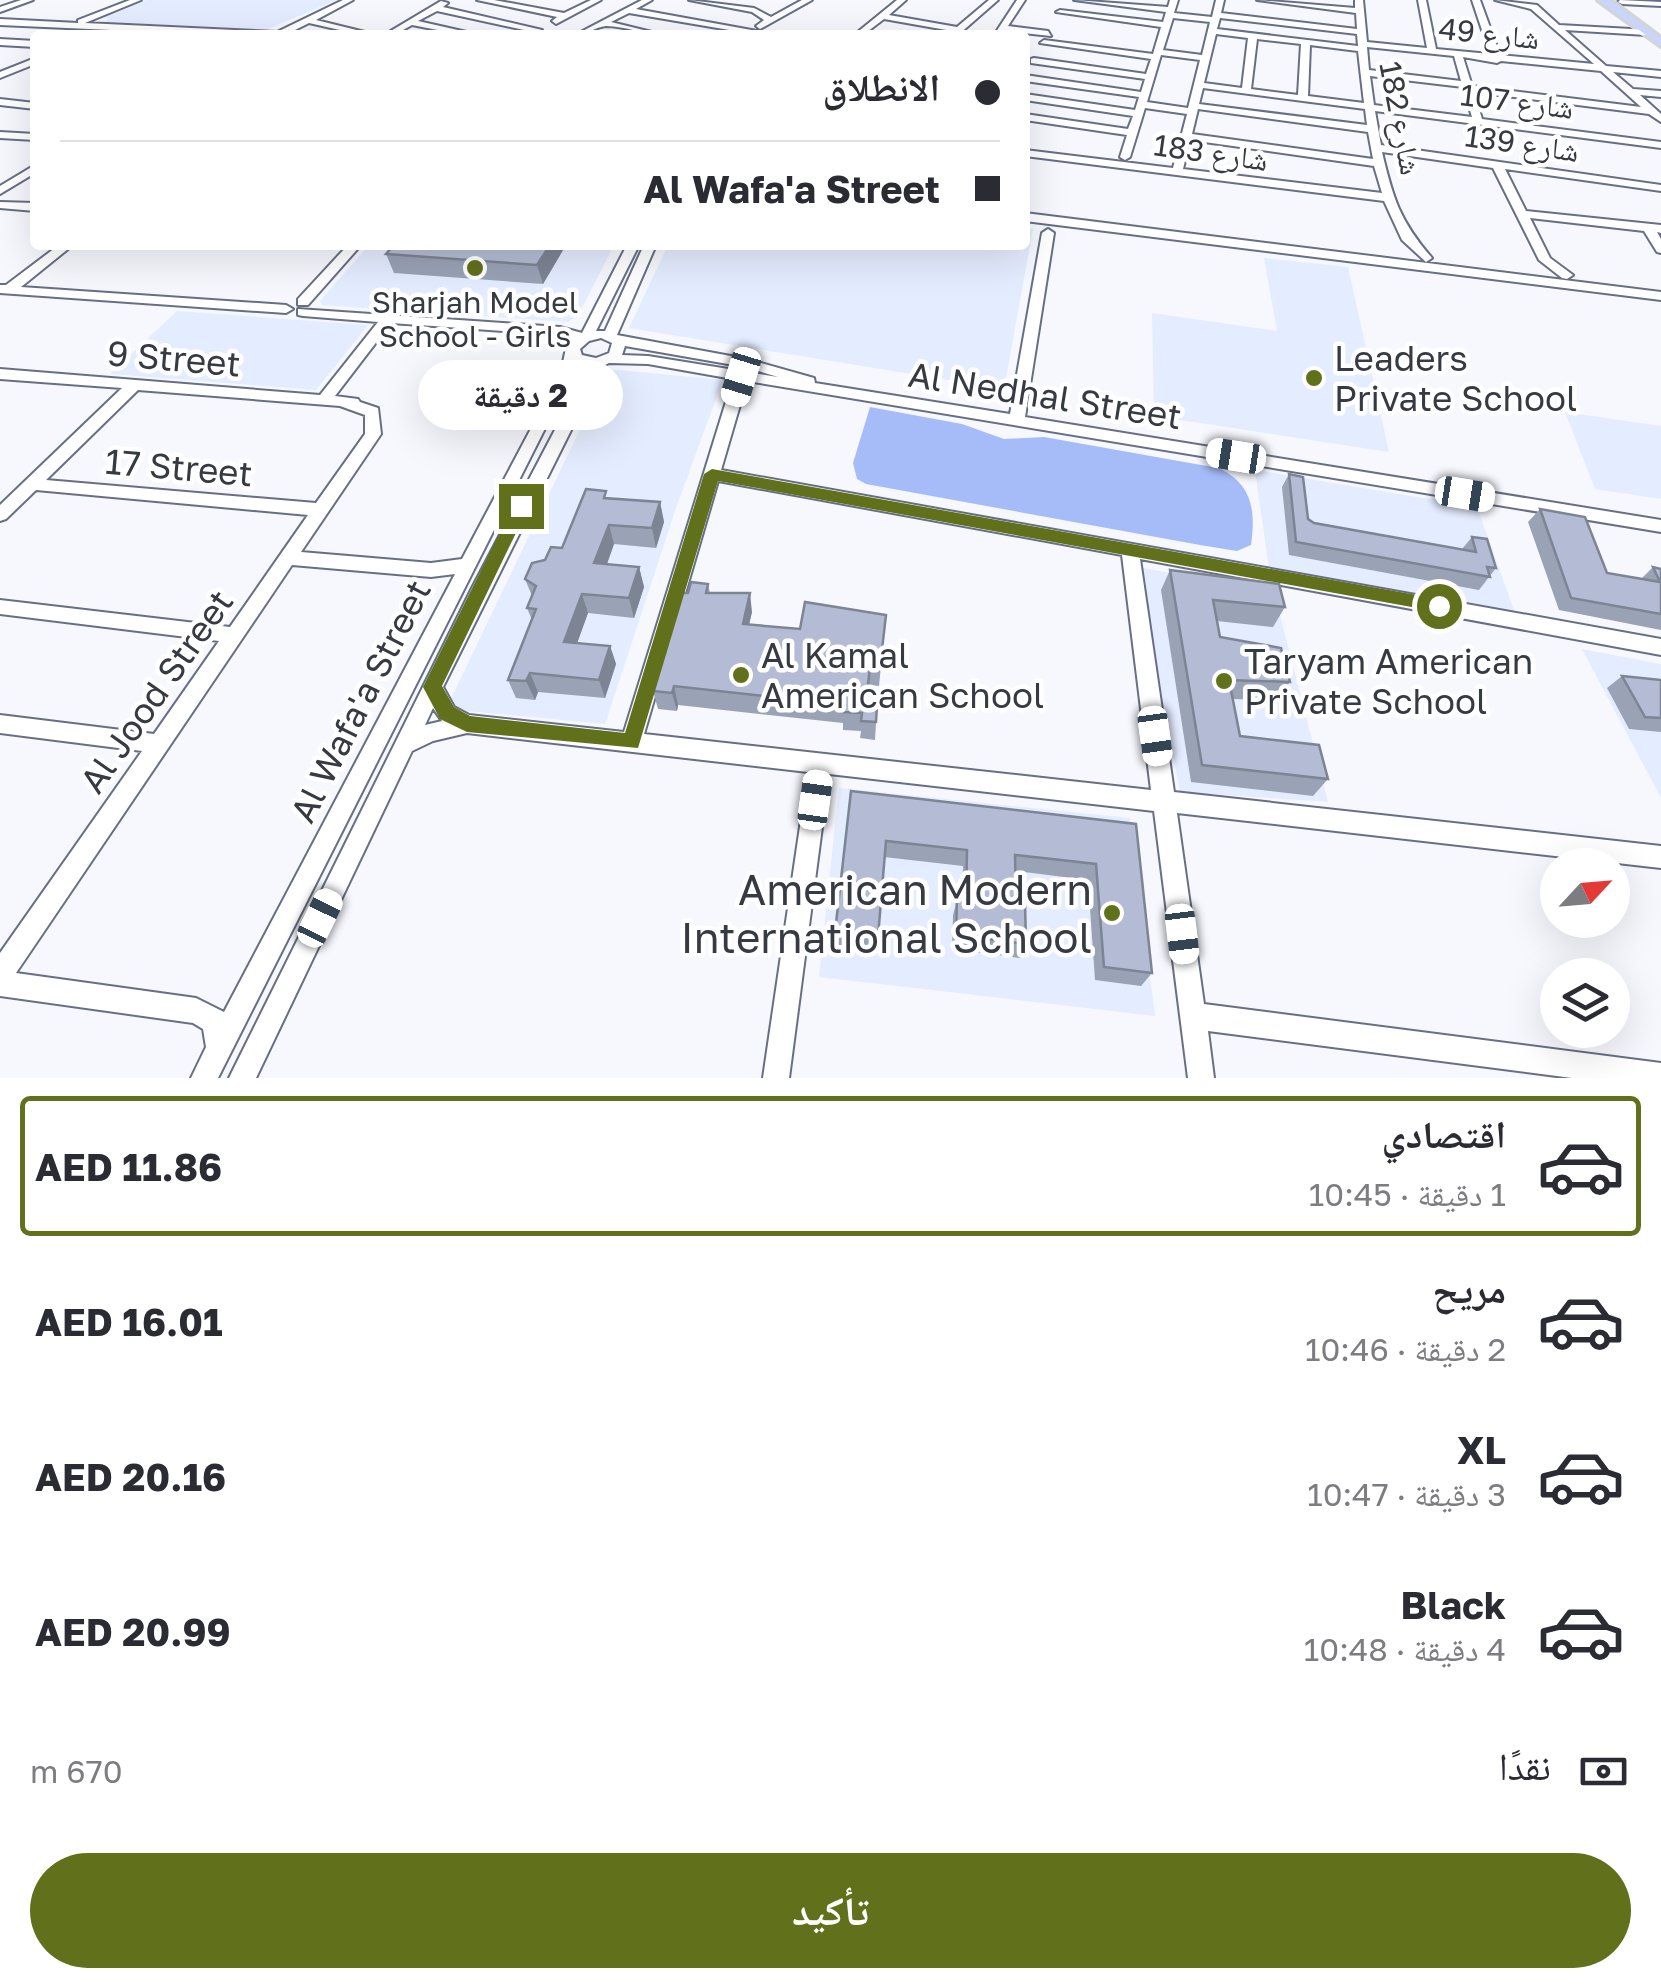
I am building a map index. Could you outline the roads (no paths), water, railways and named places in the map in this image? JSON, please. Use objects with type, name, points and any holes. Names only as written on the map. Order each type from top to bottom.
[{"type":"main road","points":[[1604,0],[1661,43]]},
{"type":"main road","points":[[1620,1],[1661,30]]},
{"type":"street","points":[[0,10],[29,0]]},
{"type":"street","points":[[72,26],[137,0]]},
{"type":"street","points":[[288,30],[349,0]]},
{"type":"street","points":[[397,30],[450,0]]},
{"type":"street","points":[[481,0],[565,16]]},
{"type":"street","points":[[571,0],[622,13],[752,29],[808,0]]},
{"type":"street","points":[[589,30],[648,0]]},
{"type":"street","points":[[693,0],[789,11]]},
{"type":"street","points":[[865,30],[902,0]]},
{"type":"street","points":[[1001,30],[1021,0]]},
{"type":"street","points":[[1042,0],[1169,13]]},
{"type":"street","points":[[1078,0],[1362,42]]},
{"type":"street","points":[[1083,159],[1125,156],[1179,169],[1220,0]]},
{"type":"street","points":[[1261,0],[1359,6]]},
{"type":"street","points":[[1422,0],[1432,52]]},
{"type":"street","points":[[1476,0],[1497,60]]},
{"type":"street","points":[[1499,0],[1530,5],[1611,72],[1661,120]]},
{"type":"street","points":[[1620,1],[1661,4]]},
{"type":"street","points":[[958,30],[990,2],[1012,12]]},
{"type":"street","points":[[731,3],[752,29]]},
{"type":"street","points":[[538,30],[589,4]]},
{"type":"street","points":[[1030,69],[1064,5]]},
{"type":"street","name":"شارع 182","points":[[1359,6],[1367,107],[1380,163],[1406,242]]},
{"type":"street","points":[[752,7],[752,29]]},
{"type":"street","points":[[436,8],[528,30]]},
{"type":"street","points":[[1125,156],[1169,13]]},
{"type":"street","points":[[883,16],[947,30]]},
{"type":"street","points":[[307,20],[360,30],[407,24],[445,30]]},
{"type":"street","points":[[1213,22],[1253,36],[1306,42],[1362,42]]},
{"type":"street","points":[[489,30],[505,23]]},
{"type":"street","points":[[602,23],[636,30]]},
{"type":"street","points":[[3,24],[176,30]]},
{"type":"street","points":[[1555,26],[1646,32]]},
{"type":"street","points":[[108,30],[114,27]]},
{"type":"street","points":[[1246,91],[1253,36]]},
{"type":"street","points":[[1030,37],[1205,58]]},
{"type":"street","points":[[1304,98],[1306,42]]},
{"type":"street","name":"شارع 49","points":[[1362,42],[1497,60],[1661,74]]},
{"type":"street","points":[[3,44],[30,44]]},
{"type":"street","points":[[1458,55],[1478,121]]},
{"type":"street","points":[[1034,61],[1149,77]]},
{"type":"street","points":[[0,75],[30,64]]},
{"type":"street","points":[[1364,72],[1651,111]]},
{"type":"street","points":[[1030,79],[1141,104]]},
{"type":"street","name":"شارع 107","points":[[1199,85],[1661,145]]},
{"type":"street","points":[[1632,92],[1661,94]]},
{"type":"street","points":[[15,103],[30,94]]},
{"type":"street","points":[[1030,97],[1195,109],[1372,129]]},
{"type":"street","points":[[0,102],[30,105]]},
{"type":"street","points":[[1030,118],[1132,132]]},
{"type":"street","points":[[0,132],[30,133]]},
{"type":"street","points":[[1188,137],[1380,163]]},
{"type":"street","name":"شارع 139","points":[[1376,148],[1661,188]]},
{"type":"street","name":"شارع 183","points":[[1030,153],[1391,198]]},
{"type":"street","points":[[1497,165],[1545,260],[1567,275]]},
{"type":"street","points":[[0,190],[30,171]]},
{"type":"street","points":[[0,205],[30,207]]},
{"type":"street","points":[[1030,214],[1072,223],[1661,296]]},
{"type":"street","points":[[1030,214],[1661,286]]},
{"type":"street","points":[[1522,214],[1654,228],[1661,249]]},
{"type":"street","points":[[1030,216],[1048,233]]},
{"type":"street","points":[[1048,233],[1072,223]]},
{"type":"street","points":[[1016,420],[1048,233]]},
{"type":"street","points":[[1394,254],[1406,242],[1426,258]]},
{"type":"street","points":[[4,290],[60,250]]},
{"type":"street","points":[[303,307],[351,250]]},
{"type":"street","name":"Al Wafa'a Street","points":[[204,1078],[630,250]]},
{"type":"street","points":[[615,338],[618,314],[648,250]]},
{"type":"street","points":[[1532,270],[1545,260]]},
{"type":"street","points":[[4,290],[303,307],[388,318],[549,330],[580,343]]},
{"type":"street","points":[[549,330],[598,313]]},
{"type":"street","points":[[618,314],[636,335],[667,349]]},
{"type":"street","points":[[324,400],[388,318]]},
{"type":"street","name":"Al Nedhal Street","points":[[580,343],[615,338],[779,370],[833,391]]},
{"type":"street","name":"Al Wafa'a Street","points":[[242,1078],[432,687],[604,361],[619,352],[615,338]]},
{"type":"street","name":"Al Nedhal Street","points":[[580,343],[604,361],[648,360],[1661,526]]},
{"type":"street","name":"9 Street","points":[[0,374],[344,402]]},
{"type":"street","points":[[632,742],[741,377]]},
{"type":"street","points":[[0,515],[134,385]]},
{"type":"street","name":"Al Jood Street","points":[[0,974],[366,446],[376,429],[375,415],[344,402]]},
{"type":"street","points":[[712,474],[1661,647]]},
{"type":"street","name":"17 Street","points":[[31,484],[321,510]]},
{"type":"street","points":[[1130,550],[1201,1078]]},
{"type":"street","points":[[288,558],[431,570],[467,564]]},
{"type":"street","points":[[0,606],[234,635]]},
{"type":"street","points":[[432,687],[447,713],[467,724]]},
{"type":"street","points":[[0,724],[159,744]]},
{"type":"street","points":[[404,745],[429,733],[467,724],[1661,857]]},
{"type":"street","points":[[776,1078],[820,764]]},
{"type":"street","points":[[0,983],[196,1011],[214,1021],[219,1048]]},
{"type":"street","points":[[1192,1016],[1661,1076]]},
{"type":"water","points":[[870,407],[962,424],[1004,439],[1044,437],[1218,468],[1238,481],[1249,499],[1253,520],[1251,545],[1237,551],[866,484],[857,479],[853,463]]},
{"type":"place","name":"Sharjah Model School - Girls","points":[[475,268]]},
{"type":"place","name":"Leaders Private School","points":[[1314,378]]},
{"type":"place","name":"Al Kamal American School","points":[[741,675]]},
{"type":"place","name":"Taryam American Private School","points":[[1224,681]]},
{"type":"place","name":"American Modern International School","points":[[1112,913]]}]
